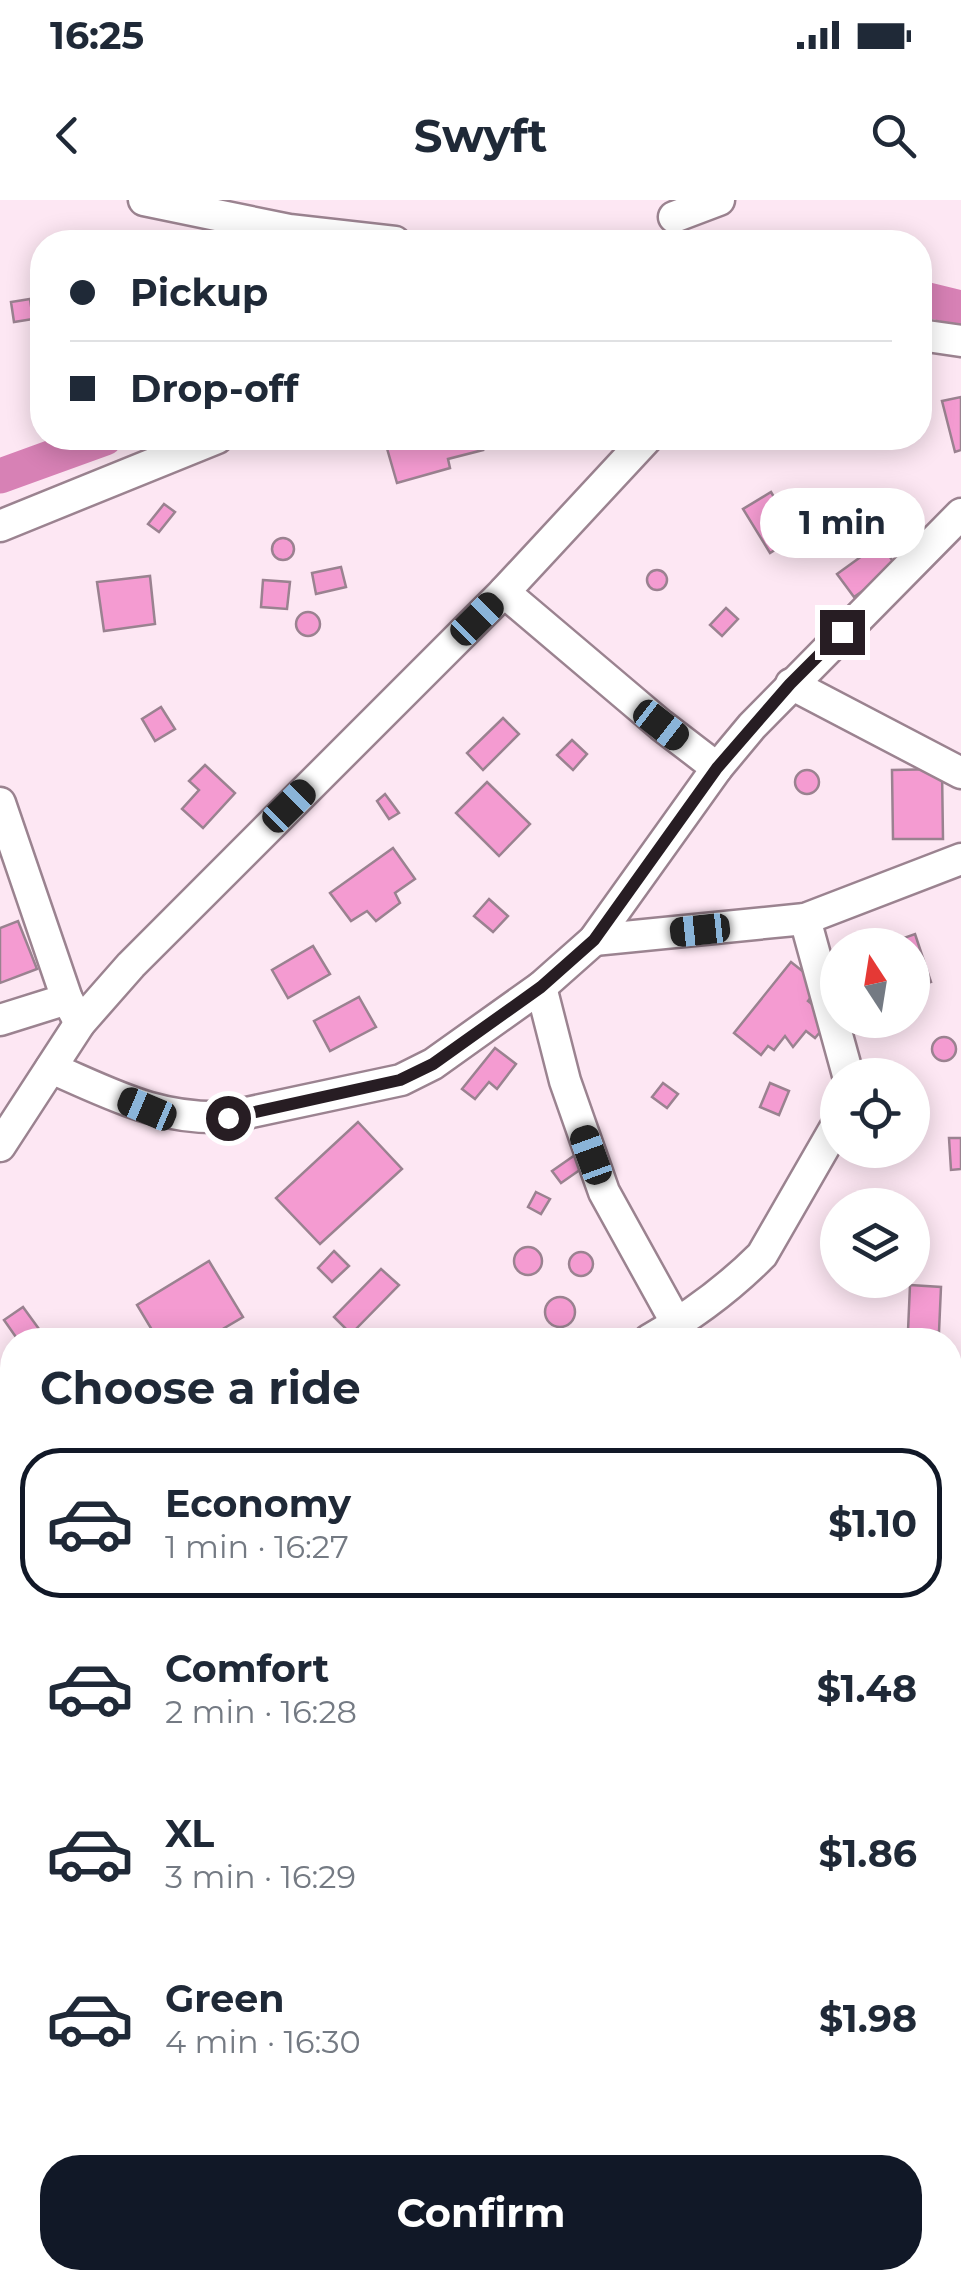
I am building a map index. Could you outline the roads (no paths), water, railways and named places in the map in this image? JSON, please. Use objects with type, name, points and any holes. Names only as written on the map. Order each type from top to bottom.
[{"type":"street","points":[[144,200],[275,213]]},
{"type":"street","points":[[671,220],[719,200]]},
{"type":"street","points":[[932,337],[961,341]]},
{"type":"street","points":[[0,526],[187,450]]},
{"type":"street","points":[[0,1146],[51,1068],[73,1011],[154,939],[504,592],[636,450]]},
{"type":"street","points":[[51,1068],[147,1109],[174,1116],[228,1118],[400,1080],[433,1064],[541,987],[594,940],[717,768],[790,684],[961,514]]},
{"type":"street","points":[[504,592],[717,768]]},
{"type":"street","points":[[790,684],[961,773]]},
{"type":"street","points":[[0,803],[73,1011]]},
{"type":"street","points":[[594,940],[805,920],[961,859]]},
{"type":"street","points":[[805,920],[843,1058]]},
{"type":"street","points":[[541,987],[565,1081],[604,1192],[677,1328]]},
{"type":"street","points":[[0,1020],[73,1011]]},
{"type":"street","points":[[683,1328],[762,1255],[820,1154]]},
{"type":"waterway","points":[[932,301],[961,308]]},
{"type":"waterway","points":[[0,476],[72,450]]}]
